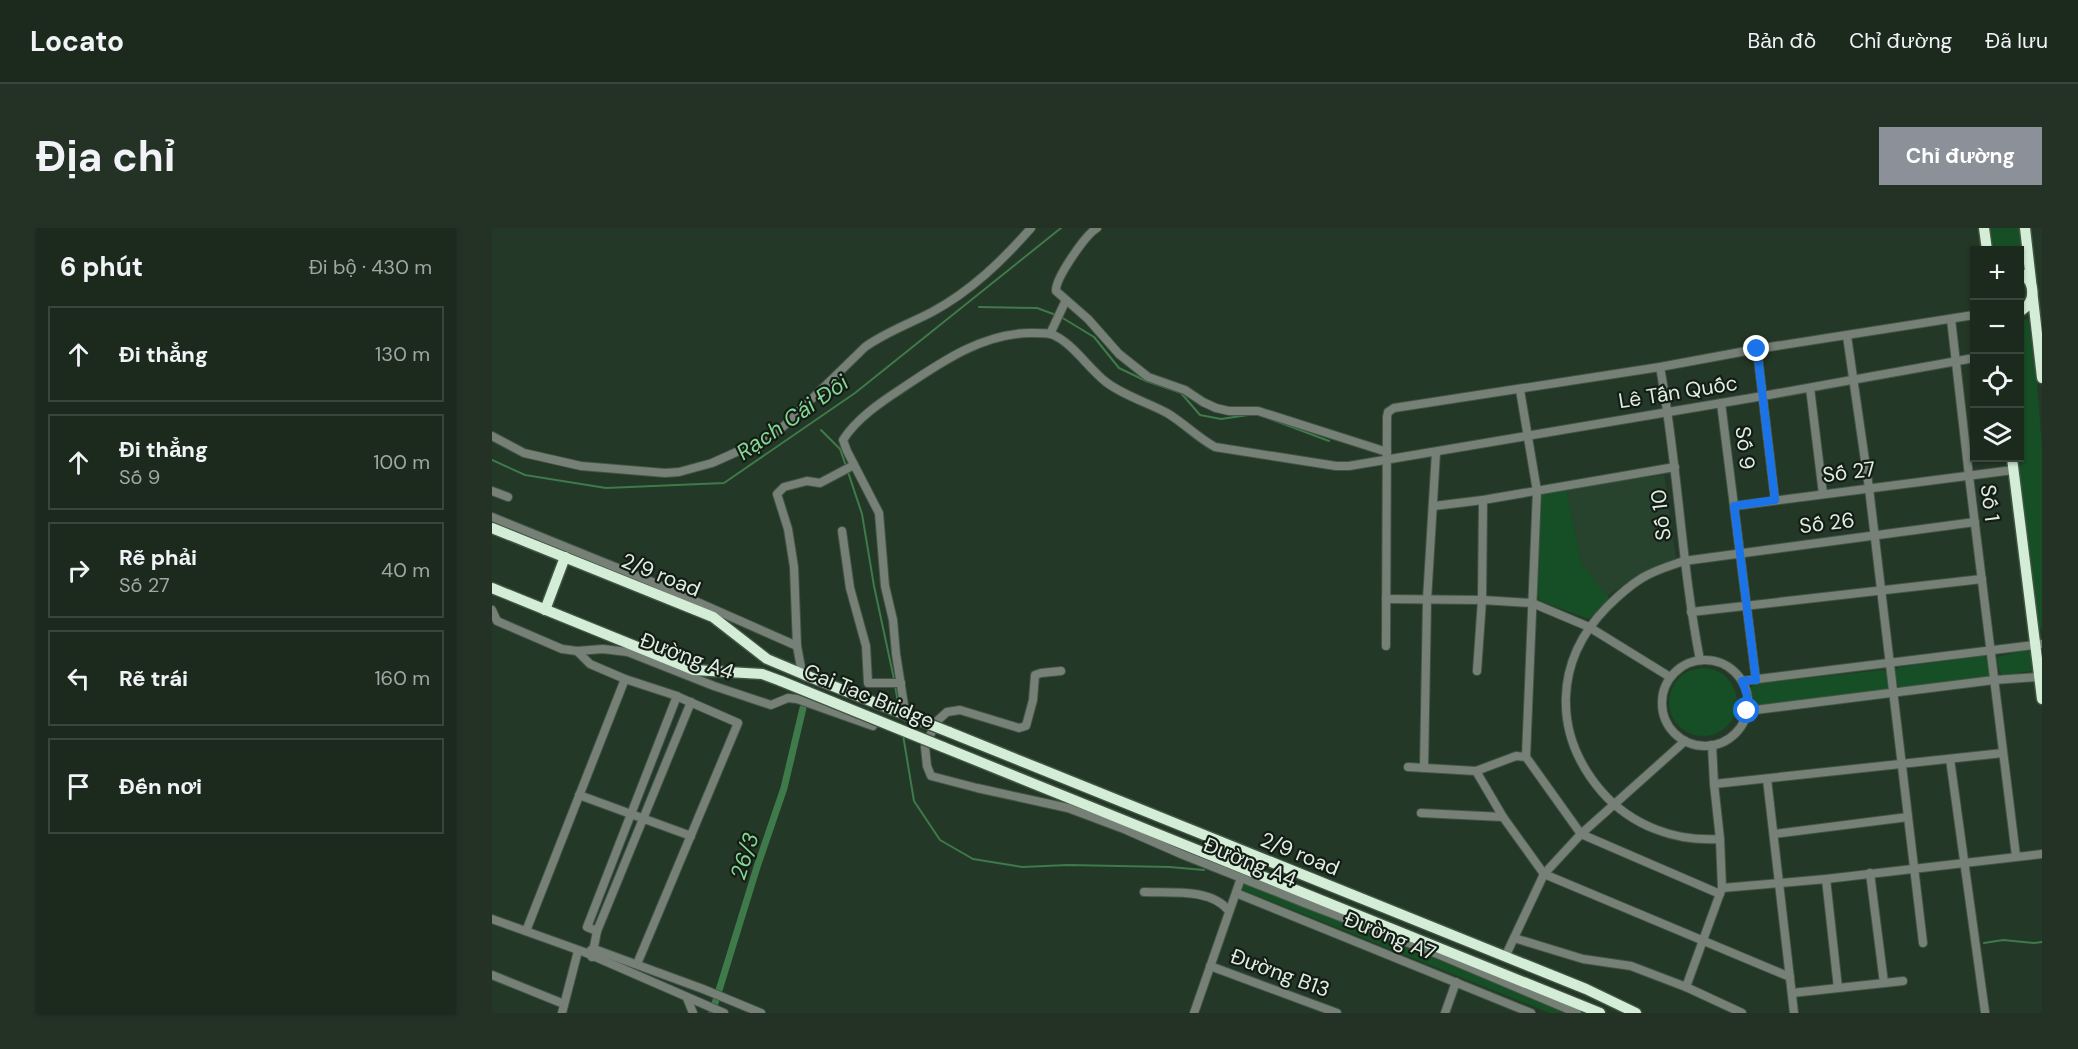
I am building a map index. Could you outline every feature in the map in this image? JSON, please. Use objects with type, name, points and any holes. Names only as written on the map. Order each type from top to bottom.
[{"type":"highway","points":[[1984,228],[1986,246]]},
{"type":"highway","points":[[2025,228],[2037,292],[2042,378]]},
{"type":"highway","points":[[2024,276],[2037,292]]},
{"type":"highway","points":[[2024,308],[2037,292]]},
{"type":"highway","points":[[2012,462],[2039,644],[2042,699]]},
{"type":"highway","name":"2/9 road","points":[[492,528],[713,617],[767,659],[804,674]]},
{"type":"highway","points":[[492,588],[545,610],[565,557]]},
{"type":"highway","name":"Cai Tac Bridge","points":[[545,610],[694,670],[762,674],[943,747]]},
{"type":"highway","name":"Cai Tac Bridge","points":[[804,674],[949,732]]},
{"type":"highway","name":"2/9 road","points":[[949,732],[1586,989],[1636,1013]]},
{"type":"highway","name":"2/9 road","points":[[943,747],[1600,1013]]},
{"type":"street","points":[[492,436],[524,453],[581,466],[665,473],[679,472],[712,463],[770,437],[878,337],[932,312],[974,285],[1007,256],[1031,228]]},
{"type":"street","points":[[1097,228],[1083,241],[1057,283],[1056,291],[1088,319],[1110,341],[1119,354],[1148,377],[1172,384],[1216,408],[1229,411],[1258,411],[1388,456]]},
{"type":"street","points":[[904,705],[899,683],[893,620],[885,586],[879,513],[852,466],[843,443],[847,434],[879,404],[934,366],[971,346],[1008,334],[1050,334],[1066,300]]},
{"type":"street","points":[[1386,646],[1387,417],[1388,412],[1394,408],[1520,390],[1757,349],[1970,316]]},
{"type":"street","name":"Số 1","points":[[1951,319],[2016,856]]},
{"type":"street","name":"Lê Tấn Quốc","points":[[1050,334],[1061,339],[1107,383],[1167,413],[1215,447],[1342,466],[1388,456],[1436,452],[1970,359]]},
{"type":"street","points":[[1847,336],[1869,488],[1923,942]]},
{"type":"street","points":[[1757,349],[1775,500]]},
{"type":"street","name":"Số 10","points":[[1660,367],[1675,466],[1690,612],[1700,660]]},
{"type":"street","points":[[1810,388],[1823,494]]},
{"type":"street","points":[[1520,390],[1537,491],[1526,757],[1581,834],[1721,891],[2042,854]]},
{"type":"street","name":"Số 9","points":[[1721,403],[1756,680]]},
{"type":"street","points":[[1424,768],[1427,600],[1436,452]]},
{"type":"street","points":[[804,674],[797,646],[794,567],[788,528],[777,497],[781,489],[807,481],[820,483],[852,466]]},
{"type":"street","points":[[1434,506],[1483,501],[1675,466]]},
{"type":"street","name":"Số 27","points":[[1734,506],[2013,470]]},
{"type":"street","points":[[492,491],[508,497]]},
{"type":"street","points":[[1477,671],[1482,600],[1483,501]]},
{"type":"street","points":[[492,517],[652,582],[797,646]]},
{"type":"street","name":"Số 26","points":[[1720,839],[1686,838],[1666,833],[1635,819],[1614,805],[1587,771],[1578,755],[1567,723],[1565,694],[1571,663],[1589,627],[1617,597],[1635,583],[1659,569],[1684,561],[1975,522]]},
{"type":"street","points":[[842,531],[850,588],[866,646],[868,683],[899,683]]},
{"type":"street","points":[[1690,612],[1982,579]]},
{"type":"street","points":[[1386,599],[1532,603],[1589,627],[1670,677]]},
{"type":"street","name":"Đường A4","points":[[492,610],[497,621],[562,649],[577,651],[603,649],[628,652],[714,686],[771,705],[788,698],[797,699],[873,726]]},
{"type":"street","points":[[1742,681],[2039,644]]},
{"type":"street","points":[[577,651],[590,664],[625,679],[677,696],[738,723],[637,964]]},
{"type":"street","points":[[1700,660],[1712,660],[1734,671],[1742,681],[1747,695],[1747,711],[1743,723],[1725,741],[1712,745],[1698,745],[1685,741],[1666,721],[1662,708],[1662,694],[1670,677],[1687,663],[1700,660]]},
{"type":"street","name":"Đường A4","points":[[1061,671],[1035,675],[1034,700],[1026,726],[1020,728],[960,710],[947,712],[936,722],[925,747],[928,772],[935,778],[1068,808],[1435,953],[1577,1013]]},
{"type":"street","points":[[1747,711],[1994,680],[2039,677]]},
{"type":"street","points":[[526,932],[625,679]]},
{"type":"street","points":[[597,931],[587,927],[677,696]]},
{"type":"street","points":[[593,953],[597,931],[691,702]]},
{"type":"street","points":[[1505,957],[1544,873],[1581,834],[1685,741]]},
{"type":"street","points":[[1686,987],[1721,891],[1720,839],[1712,745]]},
{"type":"street","points":[[1714,784],[2002,753]]},
{"type":"street","points":[[1408,767],[1476,771],[1516,756],[1526,757]]},
{"type":"street","points":[[1950,759],[1985,1012]]},
{"type":"street","points":[[1476,771],[1503,817],[1544,873],[1790,977]]},
{"type":"street","points":[[1767,778],[1794,1013]]},
{"type":"street","points":[[579,795],[692,836]]},
{"type":"street","points":[[1421,813],[1503,817]]},
{"type":"street","points":[[1774,834],[1908,817]]},
{"type":"street","points":[[1870,873],[1884,983]]},
{"type":"street","points":[[1197,1012],[1210,966],[1241,878]]},
{"type":"street","points":[[1826,879],[1838,988]]},
{"type":"street","points":[[1144,892],[1215,898],[1229,911]]},
{"type":"street","name":"Đường A7","points":[[1236,893],[1531,1013]]},
{"type":"street","points":[[492,919],[581,952],[637,964],[761,1013]]},
{"type":"street","points":[[1514,938],[1583,959],[1631,966],[1686,987],[1742,1013]]},
{"type":"street","points":[[562,1013],[581,952]]},
{"type":"street","points":[[593,953],[724,1013]]},
{"type":"street","name":"Đường B13","points":[[1210,966],[1337,1013]]},
{"type":"street","points":[[492,975],[564,1004]]},
{"type":"street","points":[[1792,993],[1903,981]]},
{"type":"street","points":[[1444,1013],[1456,982]]},
{"type":"street","points":[[687,998],[693,1013]]},
{"type":"shaded area","points":[[1664,475],[1676,559],[1659,564],[1607,596],[1581,563],[1566,488]]},
{"type":"green space","points":[[1990,228],[2020,228],[2021,246],[1992,246]]},
{"type":"green space","points":[[2024,320],[2028,320],[2037,384],[2042,446],[2042,629],[2039,628],[2016,462],[2024,462]]},
{"type":"green space","points":[[1566,488],[1581,563],[1609,598],[1589,619],[1540,601],[1537,594],[1542,495],[1544,492]]},
{"type":"green space","points":[[2025,650],[2031,653],[2032,671],[2001,674],[1997,662],[1998,657]]},
{"type":"green space","points":[[1984,656],[1990,660],[1990,674],[1986,678],[1901,688],[1897,684],[1895,670],[1900,667]]},
{"type":"green space","points":[[1703,668],[1716,671],[1727,678],[1734,689],[1737,702],[1734,715],[1727,726],[1716,733],[1703,736],[1690,733],[1679,726],[1672,715],[1669,702],[1672,689],[1679,678],[1690,671]]},
{"type":"green space","points":[[1882,670],[1887,672],[1889,686],[1883,691],[1757,706],[1751,701],[1750,689],[1754,684]]},
{"type":"green space","points":[[1246,881],[1572,1013],[1550,1013],[1243,890],[1242,883]]},
{"type":"waterway","name":"Rạch Cái Đôi","points":[[492,460],[525,475],[606,488],[724,483],[855,393],[1061,228]]},
{"type":"waterway","points":[[979,307],[1037,308],[1056,315]]},
{"type":"waterway","points":[[1061,317],[1094,337],[1119,368],[1146,381],[1181,393],[1200,415],[1221,419],[1248,415]]},
{"type":"waterway","points":[[1270,419],[1329,441]]},
{"type":"waterway","points":[[821,430],[840,449],[846,466]]},
{"type":"waterway","points":[[848,472],[862,514],[874,586],[894,679]]},
{"type":"waterway","points":[[895,685],[899,709]]},
{"type":"waterway","name":"26/3","points":[[712,1013],[784,788],[803,708]]},
{"type":"waterway","points":[[903,735],[914,801],[940,840],[973,859],[1022,867],[1068,865],[1204,870]]},
{"type":"waterway","points":[[1984,943],[2003,940],[2042,942]]},
{"type":"route","points":[[1747,711],[1747,695],[1742,681],[1756,680],[1734,506],[1775,500],[1757,349]]}]
